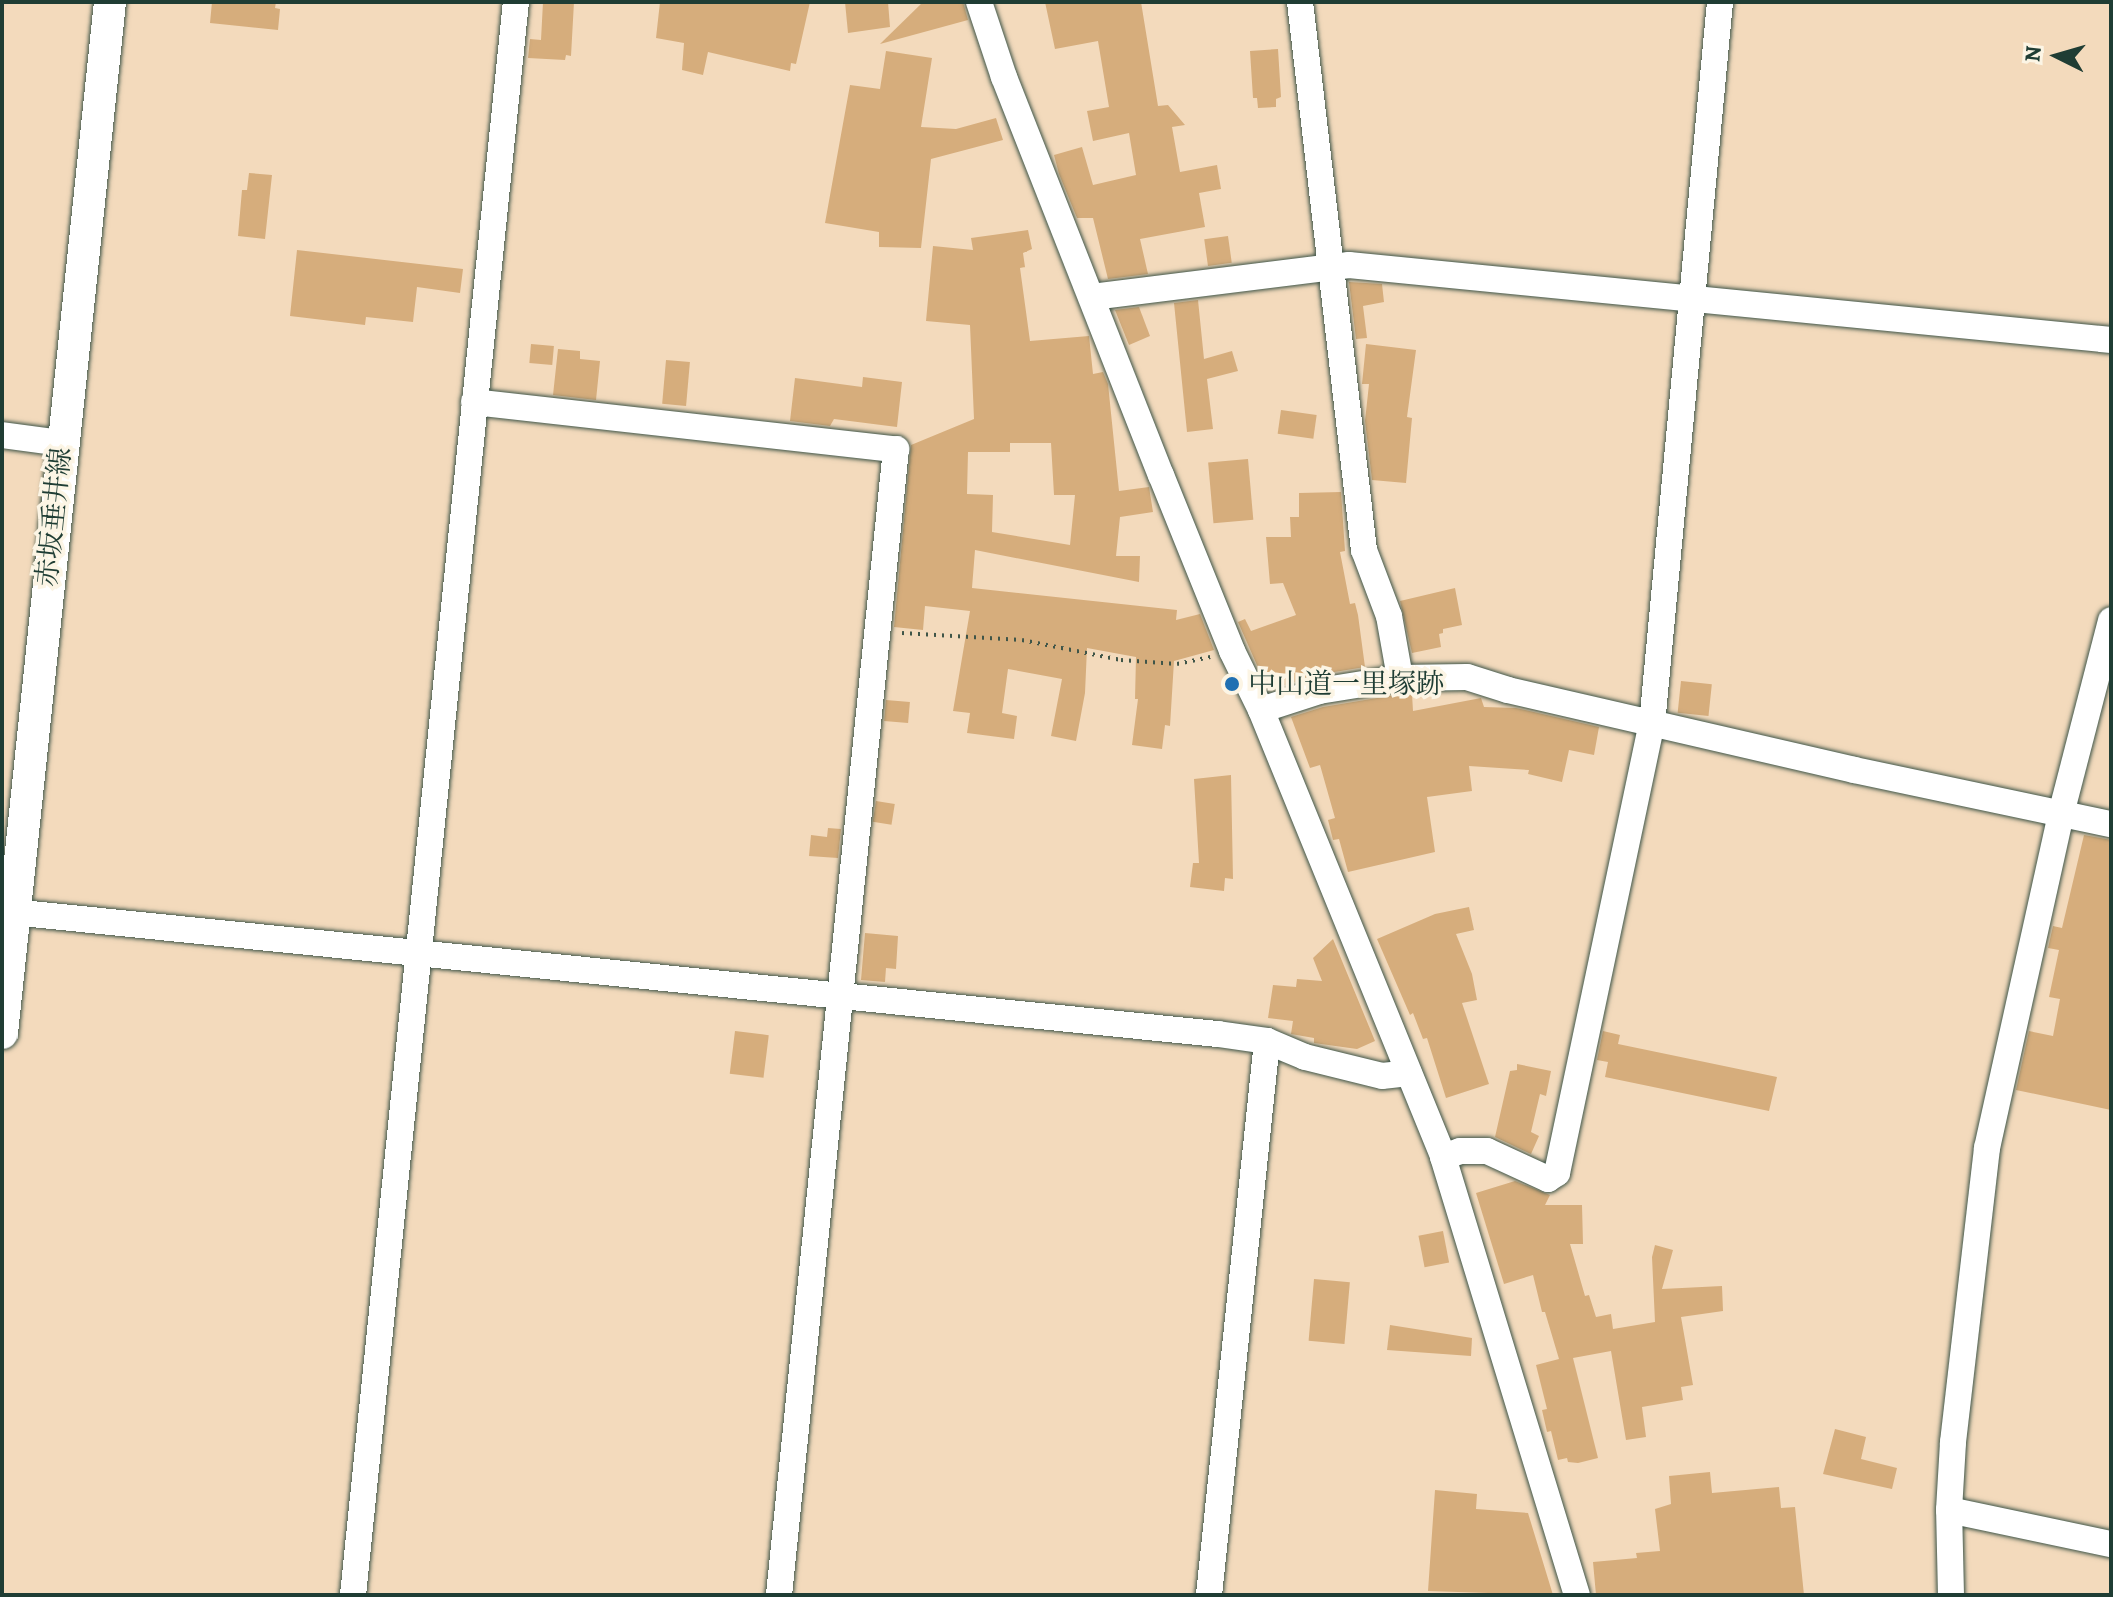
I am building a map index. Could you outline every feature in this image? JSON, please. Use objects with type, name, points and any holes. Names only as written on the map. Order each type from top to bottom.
[{"type":"main road","name":"赤坂垂井線","points":[[2,1033],[8,912],[110,2]]},
{"type":"street","points":[[353,1595],[516,2]]},
{"type":"street","points":[[979,2],[1004,77],[1232,651],[1261,710],[1443,1157],[1577,1595]]},
{"type":"street","points":[[1300,2],[1364,550],[1389,616],[1400,678]]},
{"type":"street","points":[[1443,1157],[1460,1151],[1487,1151],[1548,1179],[1557,1173],[1652,724],[1720,2]]},
{"type":"street","points":[[1092,297],[1331,265],[2111,340]]},
{"type":"street","points":[[474,402],[896,449],[779,1595]]},
{"type":"street","points":[[2,435],[62,443]]},
{"type":"street","points":[[1951,1595],[1949,1510],[1987,1148],[2061,814],[2111,620]]},
{"type":"street","points":[[1261,710],[1319,691],[1400,678],[1467,677],[1652,724],[2111,824]]},
{"type":"street","points":[[8,912],[1267,1041],[1305,1057],[1382,1076],[1409,1073]]},
{"type":"street","points":[[1209,1595],[1267,1041]]},
{"type":"street","points":[[1949,1510],[2111,1544]]},
{"type":"path","points":[[876,631],[957,639],[1022,640],[1121,660],[1163,663],[1194,661],[1232,651]]},
{"type":"building","points":[[212,2],[276,2],[275,8],[280,9],[278,30],[210,23]]},
{"type":"building","points":[[543,2],[574,2],[571,56],[566,55],[565,60],[528,58],[530,39],[541,40]]},
{"type":"building","points":[[660,2],[810,2],[796,64],[791,63],[790,71],[708,52],[703,75],[682,70],[684,43],[656,38]]},
{"type":"building","points":[[845,2],[888,2],[890,27],[848,33]]},
{"type":"building","points":[[923,2],[963,2],[968,20],[880,44]]},
{"type":"building","points":[[1045,2],[1141,2],[1158,106],[1168,105],[1185,125],[1172,127],[1180,172],[1217,165],[1221,189],[1199,193],[1205,227],[1140,239],[1148,274],[1108,279],[1093,218],[1077,218],[1059,174],[1054,155],[1082,147],[1093,185],[1136,175],[1129,133],[1093,141],[1087,111],[1109,107],[1098,41],[1055,49]]},
{"type":"building","points":[[1278,49],[1281,97],[1276,99],[1276,107],[1258,108],[1257,98],[1253,98],[1250,51]]},
{"type":"building","points":[[886,51],[932,58],[921,127],[956,129],[996,118],[1003,140],[931,159],[921,248],[879,247],[879,232],[825,223],[850,85],[880,89]]},
{"type":"building","points":[[249,173],[272,175],[265,239],[238,236],[242,190],[247,190]]},
{"type":"building","points":[[1028,230],[1032,249],[1023,253],[1025,267],[1020,268],[1030,341],[1089,336],[1093,374],[1103,372],[1108,384],[1119,491],[1149,487],[1153,512],[1120,517],[1116,556],[1140,556],[1139,582],[975,550],[972,588],[1177,610],[1176,620],[1200,614],[1214,650],[1174,661],[1170,726],[1165,725],[1162,749],[1132,745],[1138,699],[1135,699],[1136,657],[1087,648],[1085,693],[1076,741],[1051,736],[1062,679],[1008,669],[1002,713],[1017,716],[1014,739],[967,733],[970,713],[953,711],[970,611],[925,606],[923,630],[894,627],[911,445],[974,419],[970,325],[926,321],[933,246],[973,250],[971,238]],"holes":[[[1010,443],[1051,443],[1054,495],[1075,495],[1070,545],[992,532],[993,495],[967,494],[968,452],[1010,452]]]},
{"type":"building","points":[[1228,236],[1232,263],[1208,266],[1204,239]]},
{"type":"building","points":[[297,250],[463,269],[460,293],[417,287],[413,322],[366,317],[365,325],[290,316]]},
{"type":"building","points":[[1349,282],[1382,284],[1384,302],[1363,306],[1367,338],[1356,339]]},
{"type":"building","points":[[1198,300],[1204,359],[1232,351],[1238,371],[1207,379],[1213,429],[1187,432],[1174,303]]},
{"type":"building","points":[[1139,307],[1150,336],[1129,345],[1115,310]]},
{"type":"building","points":[[531,344],[554,346],[552,365],[529,363]]},
{"type":"building","points":[[1366,344],[1416,350],[1407,417],[1412,418],[1406,483],[1372,480],[1365,421],[1369,384],[1362,384]]},
{"type":"building","points":[[558,349],[580,351],[580,359],[600,361],[596,400],[553,395]]},
{"type":"building","points":[[666,360],[690,362],[686,406],[662,404]]},
{"type":"building","points":[[863,377],[902,382],[897,427],[834,419],[830,426],[790,421],[795,378],[862,387]]},
{"type":"building","points":[[1281,410],[1317,415],[1313,439],[1278,434]]},
{"type":"building","points":[[1248,459],[1253,520],[1213,523],[1208,462]]},
{"type":"building","points":[[1341,492],[1345,551],[1340,552],[1350,604],[1355,603],[1358,615],[1365,667],[1316,675],[1272,689],[1265,670],[1260,672],[1238,622],[1245,619],[1251,631],[1296,615],[1283,583],[1270,584],[1266,537],[1291,537],[1290,517],[1299,517],[1299,493]]},
{"type":"building","points":[[1455,588],[1462,625],[1443,629],[1443,633],[1439,634],[1441,647],[1412,653],[1400,601]]},
{"type":"building","points":[[1681,681],[1712,684],[1708,716],[1678,713]]},
{"type":"building","points":[[1412,694],[1413,711],[1481,698],[1484,707],[1516,708],[1599,727],[1594,755],[1569,750],[1562,782],[1528,774],[1529,770],[1469,766],[1472,791],[1427,797],[1435,852],[1348,872],[1339,839],[1333,840],[1328,820],[1335,818],[1320,765],[1310,768],[1291,717],[1323,707]]},
{"type":"building","points":[[886,700],[910,702],[908,723],[884,721]]},
{"type":"building","points":[[1231,775],[1233,879],[1225,878],[1224,891],[1190,887],[1193,863],[1199,863],[1194,779]]},
{"type":"building","points":[[876,801],[895,804],[891,825],[873,822]]},
{"type":"building","points":[[828,828],[841,829],[838,858],[809,856],[811,835],[827,837]]},
{"type":"building","points":[[2084,835],[2111,840],[2111,1110],[2016,1090],[2029,1031],[2053,1036],[2060,999],[2049,997],[2059,950],[2048,948],[2053,926],[2062,928]]},
{"type":"building","points":[[1469,907],[1474,930],[1456,934],[1472,974],[1477,1000],[1462,1003],[1489,1084],[1446,1098],[1427,1038],[1423,1039],[1413,1013],[1410,1015],[1377,939],[1435,914]]},
{"type":"building","points":[[865,933],[898,936],[896,969],[886,968],[885,982],[861,980]]},
{"type":"building","points":[[1333,939],[1375,1041],[1357,1049],[1314,1043],[1314,1038],[1291,1034],[1293,1021],[1268,1018],[1273,985],[1296,987],[1297,979],[1322,981],[1313,958]]},
{"type":"building","points":[[735,1031],[769,1035],[764,1078],[730,1074]]},
{"type":"building","points":[[1603,1031],[1620,1035],[1618,1044],[1777,1077],[1769,1111],[1605,1077],[1608,1062],[1597,1060]]},
{"type":"building","points":[[1517,1064],[1551,1071],[1546,1096],[1540,1094],[1531,1132],[1539,1136],[1531,1154],[1495,1137],[1510,1071],[1517,1070]]},
{"type":"building","points":[[1515,1181],[1550,1195],[1545,1205],[1582,1205],[1583,1244],[1570,1244],[1585,1296],[1589,1295],[1596,1317],[1611,1314],[1613,1329],[1655,1322],[1652,1257],[1655,1245],[1673,1250],[1662,1289],[1722,1286],[1723,1311],[1681,1317],[1693,1385],[1681,1387],[1683,1400],[1642,1407],[1646,1437],[1626,1440],[1611,1351],[1573,1358],[1598,1458],[1578,1463],[1568,1462],[1567,1458],[1558,1460],[1551,1431],[1547,1432],[1542,1410],[1547,1409],[1536,1365],[1559,1359],[1533,1275],[1504,1284],[1476,1193]]},
{"type":"building","points":[[1443,1231],[1449,1262],[1425,1267],[1418,1236]]},
{"type":"building","points":[[1314,1279],[1350,1282],[1344,1344],[1309,1341]]},
{"type":"building","points":[[1390,1325],[1472,1338],[1471,1356],[1387,1350]]},
{"type":"building","points":[[1835,1429],[1866,1437],[1861,1459],[1897,1468],[1892,1489],[1823,1474]]},
{"type":"building","points":[[1710,1472],[1712,1493],[1779,1487],[1781,1508],[1795,1507],[1804,1595],[1596,1595],[1593,1562],[1637,1558],[1636,1553],[1660,1551],[1655,1509],[1671,1504],[1669,1476]]},
{"type":"building","points":[[1435,1490],[1477,1494],[1476,1509],[1528,1513],[1553,1595],[1428,1591]]},
{"type":"place","name":"中山道一里塚跡","points":[[1232,684]]}]
